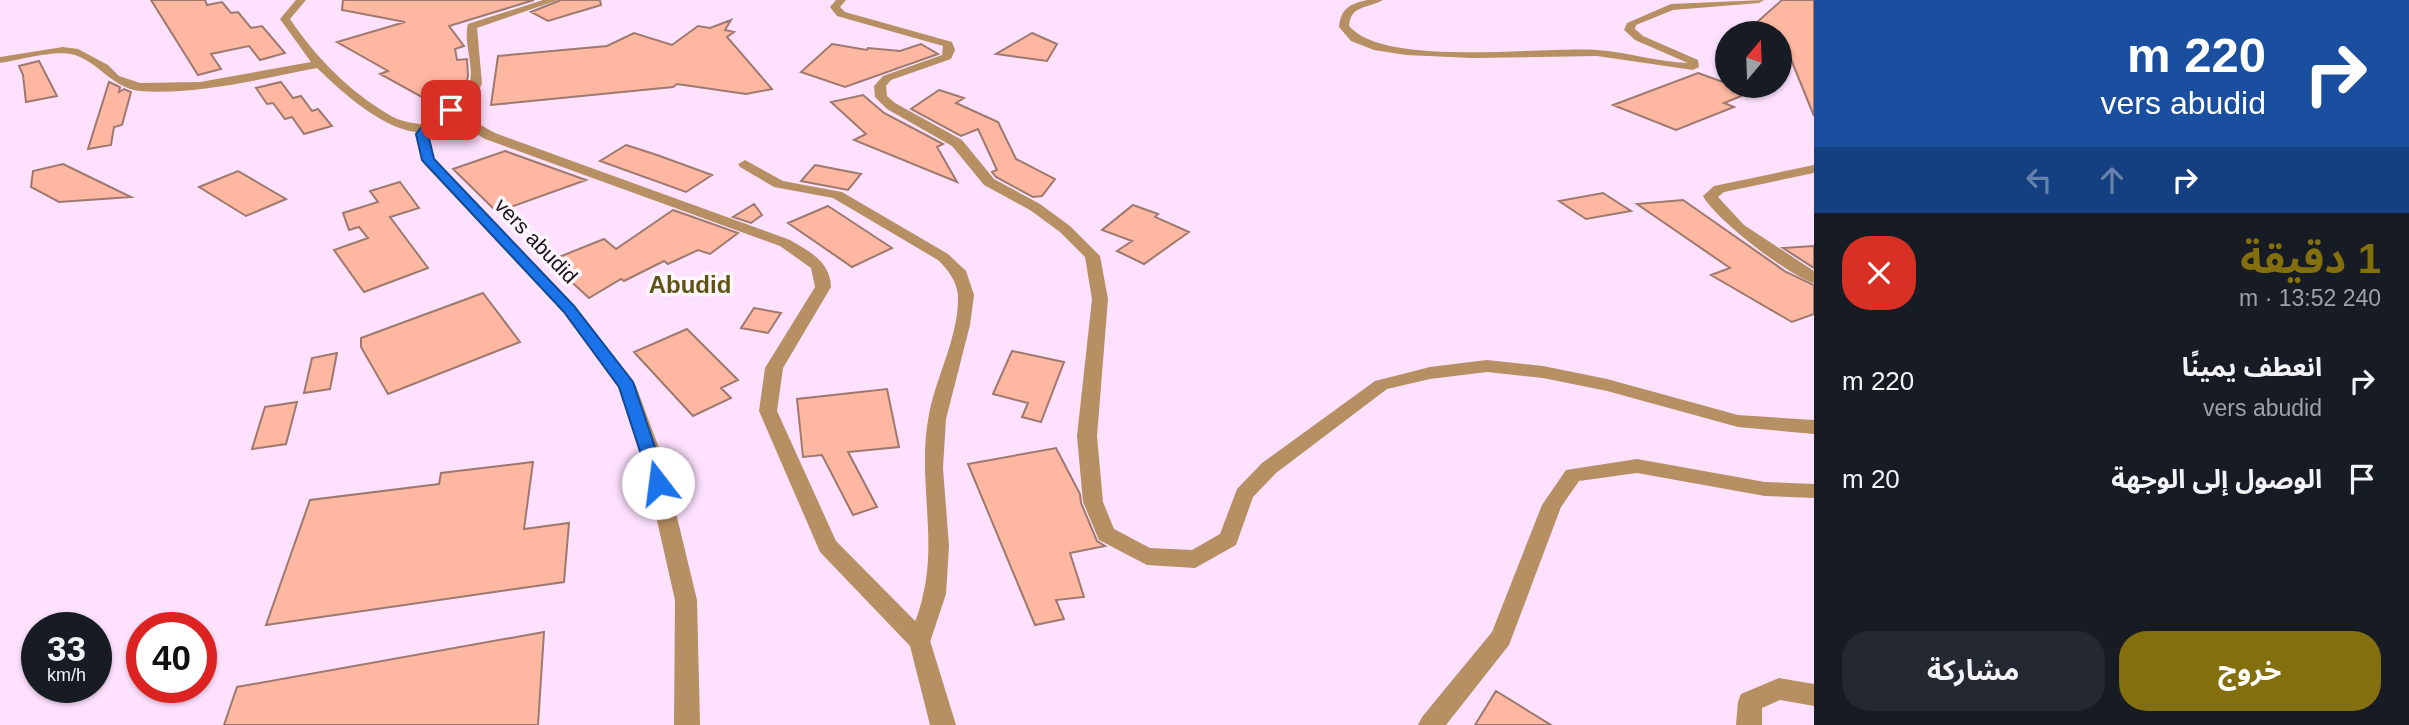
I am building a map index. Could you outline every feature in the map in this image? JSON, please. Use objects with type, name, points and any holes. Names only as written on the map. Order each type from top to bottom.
[{"type":"street","points":[[301,0],[285,19],[306,51],[341,85],[391,121],[426,129],[471,97]]},
{"type":"street","points":[[553,0],[472,26],[477,83],[461,119],[473,128],[785,243],[817,263],[824,275],[823,287],[774,368],[768,411],[828,546],[920,641],[943,725]]},
{"type":"street","points":[[841,0],[835,7],[841,14],[948,44],[950,50],[947,57],[887,78],[880,86],[881,97],[891,106],[957,143],[989,182],[1035,207],[1065,229],[1092,256],[1100,299],[1087,436],[1093,502],[1106,534],[1147,556],[1195,559],[1229,539],[1244,494],[1269,468],[1381,385],[1430,373],[1487,366],[1543,372],[1606,385],[1738,421],[1814,427]]},
{"type":"street","points":[[1378,0],[1352,7],[1345,17],[1344,27],[1353,38],[1381,47],[1426,53],[1599,54],[1677,67],[1693,66],[1694,62],[1639,38],[1629,30],[1632,23],[1671,7],[1759,0]]},
{"type":"street","points":[[0,60],[63,50],[78,52],[104,66],[115,78],[139,87],[200,86],[319,64]]},
{"type":"street","name":"vers abudid","points":[[426,129],[422,134],[428,160],[569,309],[627,386],[653,459],[686,600],[687,725]]},
{"type":"street","points":[[745,164],[779,184],[837,195],[943,257],[958,271],[967,295],[962,325],[937,419],[933,468],[938,546],[935,594],[920,641]]},
{"type":"street","points":[[1814,169],[1719,189],[1710,196],[1712,205],[1725,217],[1814,278]]},
{"type":"street","points":[[1432,725],[1501,638],[1552,505],[1573,475],[1637,466],[1765,489],[1814,491]]},
{"type":"street","points":[[1749,725],[1750,702],[1779,689],[1814,695]]},
{"type":"building","points":[[151,0],[205,0],[207,5],[222,2],[231,13],[238,12],[251,28],[262,26],[285,53],[260,60],[249,46],[211,54],[221,69],[198,75]]},
{"type":"building","points":[[343,0],[534,0],[449,26],[464,46],[455,49],[457,60],[467,59],[468,76],[465,88],[441,104],[431,102],[380,74],[388,71],[337,42],[405,22],[342,10]]},
{"type":"building","points":[[561,0],[600,0],[601,5],[548,21],[531,12]]},
{"type":"building","points":[[1782,0],[1814,0],[1814,116],[1792,62],[1792,21],[1758,21]]},
{"type":"building","points":[[731,20],[725,30],[734,32],[727,37],[772,89],[746,94],[677,84],[673,87],[491,105],[498,56],[607,46],[634,33],[672,45],[698,26],[710,28]]},
{"type":"building","points":[[1032,33],[1057,44],[1047,61],[996,54]]},
{"type":"building","points":[[832,44],[867,50],[900,51],[921,44],[938,54],[845,87],[801,72]]},
{"type":"building","points":[[39,61],[57,96],[26,102],[23,75],[19,66]]},
{"type":"building","points":[[1698,73],[1715,79],[1715,98],[1736,98],[1724,103],[1734,107],[1676,130],[1613,105]]},
{"type":"building","points":[[109,82],[120,87],[119,92],[124,89],[131,92],[122,125],[114,127],[111,145],[88,149]]},
{"type":"building","points":[[281,82],[293,98],[301,96],[312,111],[318,109],[332,126],[304,134],[292,117],[285,119],[273,103],[267,104],[256,88]]},
{"type":"building","points":[[939,90],[964,98],[956,103],[998,122],[1016,159],[1055,179],[1042,196],[1033,197],[996,177],[992,172],[997,170],[978,129],[961,136],[911,109]]},
{"type":"building","points":[[863,95],[884,113],[943,144],[937,147],[957,182],[854,140],[866,134],[831,102]]},
{"type":"building","points":[[626,145],[712,175],[686,192],[600,161]]},
{"type":"building","points":[[505,151],[586,180],[497,212],[453,169]]},
{"type":"building","points":[[63,164],[131,197],[59,202],[31,187],[33,171]]},
{"type":"building","points":[[815,165],[861,174],[848,190],[801,181]]},
{"type":"building","points":[[238,171],[286,199],[246,216],[199,187]]},
{"type":"building","points":[[400,182],[419,208],[390,217],[428,268],[364,292],[334,250],[368,238],[359,227],[349,230],[343,213],[378,202],[370,191]]},
{"type":"building","points":[[1603,193],[1631,211],[1586,219],[1559,201]]},
{"type":"building","points":[[1683,200],[1786,272],[1814,285],[1814,314],[1792,322],[1711,275],[1730,268],[1637,204]]},
{"type":"building","points":[[754,204],[762,215],[751,223],[733,217]]},
{"type":"building","points":[[1133,205],[1158,214],[1155,217],[1189,232],[1144,264],[1117,251],[1132,241],[1102,230]]},
{"type":"building","points":[[828,206],[892,248],[852,267],[788,223]]},
{"type":"building","points":[[673,210],[738,233],[710,254],[698,250],[668,264],[664,261],[624,281],[621,279],[589,298],[549,261],[604,239],[616,249]]},
{"type":"building","points":[[1814,246],[1814,268],[1783,248]]},
{"type":"building","points":[[483,293],[520,342],[388,394],[361,347],[361,338]]},
{"type":"building","points":[[754,308],[781,313],[768,333],[741,328]]},
{"type":"building","points":[[687,329],[738,380],[721,388],[731,398],[693,416],[634,352]]},
{"type":"building","points":[[1012,351],[1064,362],[1041,422],[1022,417],[1028,403],[993,394]]},
{"type":"building","points":[[337,353],[330,389],[304,393],[312,358]]},
{"type":"building","points":[[887,389],[899,447],[848,452],[877,507],[853,515],[822,455],[803,457],[797,399]]},
{"type":"building","points":[[297,402],[286,444],[252,449],[265,407]]},
{"type":"building","points":[[1056,448],[1080,494],[1081,503],[1097,541],[1105,546],[1070,553],[1084,597],[1056,600],[1064,619],[1035,625],[968,464]]},
{"type":"building","points":[[533,462],[524,529],[569,523],[564,582],[266,625],[310,500],[439,484],[441,473]]},
{"type":"building","points":[[544,632],[538,725],[224,725],[237,687]]},
{"type":"building","points":[[1496,691],[1551,725],[1475,725]]},
{"type":"district","name":"Abudid","points":[[690,285]]},
{"type":"route","points":[[451,110],[430,124],[422,134],[428,160],[569,309],[627,386],[653,459],[658,483]]}]
